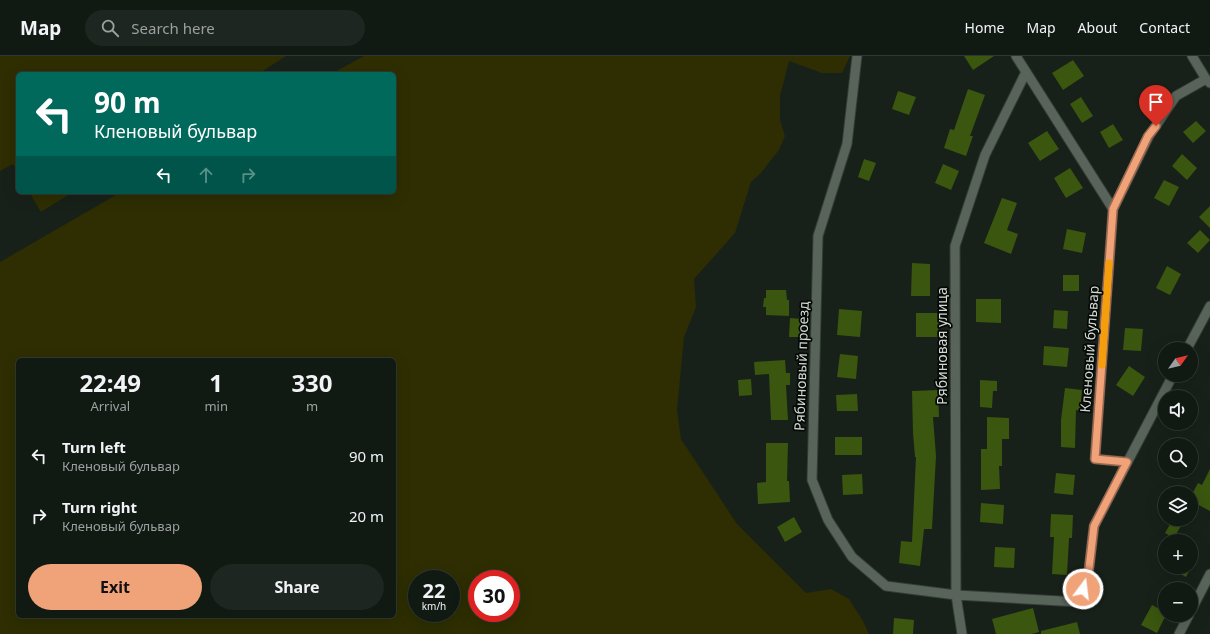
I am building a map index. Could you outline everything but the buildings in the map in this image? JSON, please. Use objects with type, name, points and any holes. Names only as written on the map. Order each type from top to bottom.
[{"type":"street","name":"Рябиновый проезд","points":[[857,56],[847,144],[818,236],[812,480],[828,520],[852,557],[886,586],[956,595],[1079,602],[1088,577],[1094,526],[1127,462]]},
{"type":"street","points":[[1016,56],[1113,209]]},
{"type":"street","points":[[1113,209],[1148,136],[1176,96],[1208,81],[1192,56]]},
{"type":"street","name":"Рябиновая улица","points":[[962,634],[956,595],[955,246],[985,155],[1026,72]]},
{"type":"street","name":"Кленовый бульвар","points":[[1113,209],[1095,459],[1127,462]]},
{"type":"street","points":[[1191,342],[1210,306]]},
{"type":"street","points":[[1127,462],[1169,382]]},
{"type":"street","points":[[1198,597],[1210,574]]},
{"type":"street","points":[[1179,634],[1185,622]]},
{"type":"shaded area","points":[[0,56],[286,56],[261,72],[16,72],[16,169],[13,164],[0,171]]},
{"type":"shaded area","points":[[364,56],[850,56],[842,73],[822,73],[789,61],[780,96],[780,120],[785,136],[779,150],[760,174],[751,182],[735,233],[694,279],[696,307],[684,337],[677,410],[681,439],[737,524],[806,593],[831,589],[849,599],[863,621],[869,634],[0,634],[0,262],[118,194],[396,194],[396,72],[335,72]]},
{"type":"shaded area","points":[[30,194],[70,194],[41,212]]},
{"type":"slow traffic","points":[[1102,365],[1109,263]]},
{"type":"route","points":[[1083,589],[1088,577],[1094,526],[1127,462],[1095,459],[1113,209],[1148,136],[1156,126]]}]
